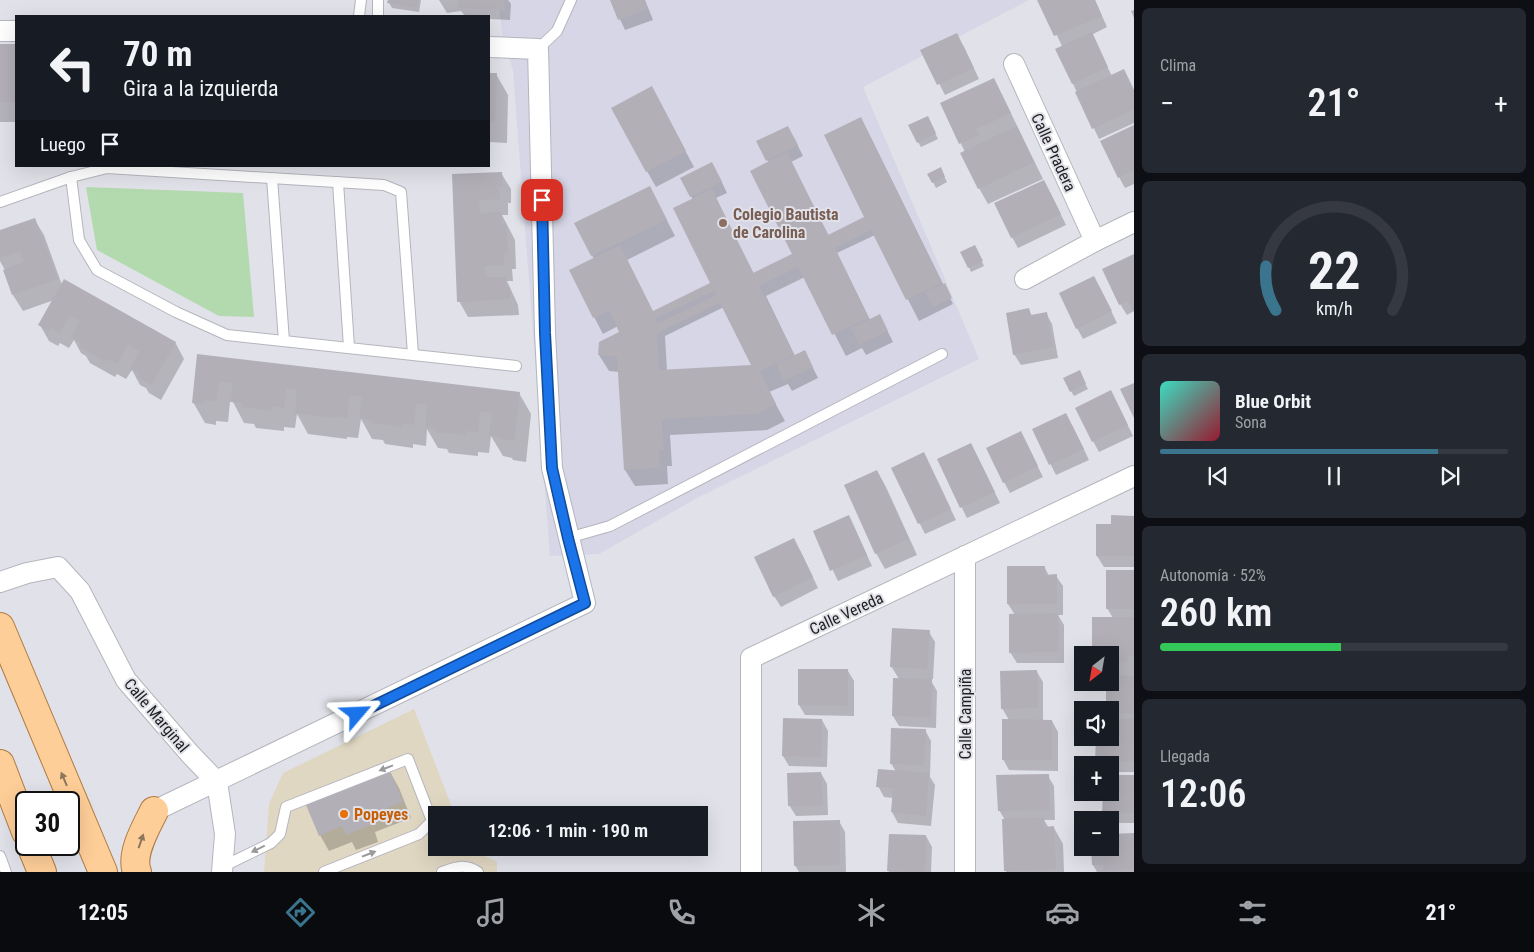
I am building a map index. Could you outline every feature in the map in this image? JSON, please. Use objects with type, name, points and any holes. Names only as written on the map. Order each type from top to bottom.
[{"type":"main road","points":[[0,626],[103,872]]},
{"type":"main road","points":[[0,764],[15,803]]},
{"type":"main road","points":[[137,872],[134,866],[140,840],[154,811]]},
{"type":"main road","points":[[35,856],[42,872]]},
{"type":"street","points":[[0,31],[15,31]]},
{"type":"street","points":[[154,811],[585,603],[552,468],[545,333],[538,49],[490,47]]},
{"type":"street","name":"Calle Pradera","points":[[1014,64],[1095,240]]},
{"type":"street","points":[[1025,279],[1095,240],[1134,222]]},
{"type":"street","name":"Calle Vereda","points":[[751,872],[751,658],[1134,476]]},
{"type":"street","name":"Calle Campiña","points":[[965,556],[965,872]]},
{"type":"street","name":"Calle Marginal","points":[[0,582],[58,566],[80,591],[126,680],[217,782]]},
{"type":"street","points":[[217,782],[225,834],[222,869]]},
{"type":"lane","points":[[359,15],[360,0]]},
{"type":"lane","points":[[378,0],[378,15]]},
{"type":"lane","points":[[538,49],[557,31],[571,0]]},
{"type":"lane","points":[[0,202],[70,176],[106,167],[384,185],[401,192],[413,354]]},
{"type":"lane","points":[[70,176],[80,240],[97,270],[176,312],[227,335],[516,366]]},
{"type":"lane","points":[[272,178],[284,341]]},
{"type":"lane","points":[[338,182],[349,347]]},
{"type":"lane","points":[[568,538],[610,526],[942,354]]},
{"type":"lane","points":[[222,869],[272,843],[280,834],[286,807],[408,759],[432,821],[419,834],[324,872]]},
{"type":"lane","points":[[0,856],[6,872]]},
{"type":"lane","points":[[442,872],[457,866],[468,866],[478,872]]},
{"type":"shaded area","name":"Colegio Bautista de Carolina","points":[[498,0],[1029,0],[863,87],[979,359],[699,497],[599,554],[550,556],[513,71],[503,38]]},
{"type":"shaded area","points":[[414,709],[452,806],[428,806],[428,856],[485,856],[497,862],[497,872],[264,872],[269,804],[283,773]]},
{"type":"green space","points":[[86,187],[243,193],[254,317],[219,316],[97,250]]},
{"type":"building","points":[[388,0],[418,0],[417,7],[387,3]]},
{"type":"building","points":[[459,0],[505,0],[504,10],[458,8]]},
{"type":"building","points":[[610,0],[644,0],[648,9],[618,20]]},
{"type":"building","points":[[1037,0],[1095,0],[1102,16],[1054,36]]},
{"type":"building","points":[[1092,32],[1108,67],[1072,84],[1055,49]]},
{"type":"building","points":[[957,33],[974,68],[937,85],[920,50]]},
{"type":"building","points":[[0,44],[15,44],[15,102],[0,102]]},
{"type":"building","points":[[1124,69],[1134,90],[1134,109],[1092,129],[1075,92]]},
{"type":"building","points":[[490,73],[497,73],[495,122],[490,122]]},
{"type":"building","points":[[994,78],[1011,113],[976,129],[979,135],[959,144],[940,103]]},
{"type":"building","points":[[652,86],[686,151],[646,172],[611,108]]},
{"type":"building","points":[[928,116],[936,133],[917,143],[908,125]]},
{"type":"building","points":[[861,117],[942,283],[906,300],[871,230],[835,248],[869,318],[832,335],[798,267],[759,286],[794,354],[760,371],[776,404],[757,414],[662,419],[664,450],[659,451],[660,468],[624,470],[617,357],[598,355],[599,342],[619,332],[609,310],[593,318],[569,270],[620,245],[653,311],[710,283],[673,208],[712,189],[753,273],[792,254],[750,171],[787,152],[828,235],[864,217],[824,135]],"holes":[[[714,291],[716,295],[657,324],[656,318]],[[720,303],[751,365],[659,370],[657,333]]]},
{"type":"building","points":[[1134,125],[1134,170],[1118,178],[1100,141]]},
{"type":"building","points":[[788,126],[798,145],[766,161],[756,141]]},
{"type":"building","points":[[1017,126],[1034,162],[978,189],[960,153]]},
{"type":"building","points":[[712,162],[722,182],[690,197],[680,178]]},
{"type":"building","points":[[941,167],[945,177],[932,183],[927,174]]},
{"type":"building","points":[[502,172],[503,187],[499,187],[500,199],[479,200],[480,213],[502,212],[502,223],[506,223],[508,253],[503,253],[504,265],[485,266],[486,277],[506,277],[506,287],[510,287],[510,299],[457,302],[452,174]]},
{"type":"building","points":[[1044,180],[1061,214],[1011,238],[994,203]]},
{"type":"building","points":[[650,186],[667,220],[591,256],[574,223]]},
{"type":"building","points":[[35,218],[58,279],[12,295],[3,270],[24,262],[20,251],[0,258],[0,230]]},
{"type":"building","points":[[975,245],[983,261],[968,268],[960,252]]},
{"type":"building","points":[[1134,254],[1134,312],[1128,301],[1119,305],[1102,269]]},
{"type":"building","points":[[1094,276],[1112,311],[1076,329],[1059,293]]},
{"type":"building","points":[[64,279],[176,342],[151,385],[138,377],[140,374],[130,369],[139,351],[128,344],[117,364],[107,358],[106,362],[80,347],[81,343],[71,337],[80,321],[70,315],[60,333],[51,328],[49,331],[38,325]]},
{"type":"building","points":[[945,283],[952,298],[933,307],[925,292]]},
{"type":"building","points":[[1029,308],[1031,315],[1047,312],[1053,347],[1013,355],[1006,313]]},
{"type":"building","points":[[880,314],[888,331],[859,345],[851,328]]},
{"type":"building","points":[[805,350],[813,367],[784,381],[776,364]]},
{"type":"building","points":[[197,354],[520,392],[514,441],[489,435],[492,413],[480,412],[478,432],[467,431],[466,435],[436,432],[436,429],[425,427],[427,405],[416,404],[414,425],[402,423],[401,427],[371,423],[372,420],[359,418],[362,396],[350,395],[347,418],[295,413],[297,390],[286,388],[284,408],[273,406],[272,411],[242,407],[243,403],[231,402],[233,383],[219,382],[216,401],[205,400],[204,404],[192,403]]},
{"type":"building","points":[[1080,370],[1086,384],[1070,392],[1063,378]]},
{"type":"building","points":[[1134,383],[1134,418],[1120,389]]},
{"type":"building","points":[[1111,390],[1128,425],[1092,442],[1075,408]]},
{"type":"building","points":[[1066,413],[1084,449],[1049,465],[1032,429]]},
{"type":"building","points":[[1021,431],[1038,466],[1003,483],[986,448]]},
{"type":"building","points":[[971,443],[995,492],[960,508],[937,459]]},
{"type":"building","points":[[924,452],[951,509],[918,524],[891,468]]},
{"type":"building","points":[[877,470],[909,539],[875,554],[844,485]]},
{"type":"building","points":[[849,515],[867,555],[830,571],[813,531]]},
{"type":"building","points":[[1111,515],[1134,516],[1134,556],[1096,556],[1096,524],[1111,524]]},
{"type":"building","points":[[794,538],[813,577],[773,597],[754,557]]},
{"type":"building","points":[[1007,566],[1045,566],[1045,575],[1057,574],[1057,604],[1007,604]]},
{"type":"building","points":[[1106,570],[1134,570],[1134,609],[1106,609]]},
{"type":"building","points":[[1058,613],[1059,652],[1009,653],[1009,614]]},
{"type":"building","points":[[1092,617],[1134,617],[1134,656],[1128,656],[1128,662],[1119,662],[1119,646],[1092,646]]},
{"type":"building","points":[[892,628],[930,630],[927,669],[890,667]]},
{"type":"building","points":[[798,669],[848,669],[848,706],[798,705]]},
{"type":"building","points":[[1037,670],[1038,708],[1001,709],[1000,671]]},
{"type":"building","points":[[1119,675],[1134,676],[1134,714],[1119,713],[1119,701],[1106,701],[1106,691],[1119,691]]},
{"type":"building","points":[[893,678],[932,679],[931,717],[892,716]]},
{"type":"building","points":[[783,718],[822,719],[821,757],[782,756]]},
{"type":"building","points":[[1002,719],[1052,720],[1052,760],[1002,760]]},
{"type":"building","points":[[1119,719],[1134,719],[1134,762],[1119,762],[1119,756],[1095,756],[1096,746],[1119,746]]},
{"type":"building","points":[[891,728],[926,729],[924,765],[890,764]]},
{"type":"building","points":[[878,769],[929,773],[926,816],[891,812],[893,788],[876,787]]},
{"type":"building","points":[[390,771],[403,802],[366,816],[370,825],[346,835],[342,826],[319,836],[306,805]]},
{"type":"building","points":[[821,772],[823,805],[788,806],[787,773]]},
{"type":"building","points":[[1049,774],[1050,810],[998,811],[996,775]]},
{"type":"building","points":[[1119,775],[1134,775],[1134,813],[1102,811],[1103,801],[1119,801]]},
{"type":"building","points":[[1044,818],[1045,827],[1054,826],[1056,869],[1004,871],[1002,819]]},
{"type":"building","points":[[840,820],[840,865],[794,866],[793,821]]},
{"type":"building","points":[[1134,833],[1134,869],[1103,871],[1103,865],[1092,865],[1091,856],[1119,856],[1119,834]]},
{"type":"building","points":[[889,834],[926,835],[925,872],[887,871]]},
{"type":"place","name":"Colegio Bautista de Carolina","points":[[723,223]]},
{"type":"place","name":"Popeyes","points":[[344,814]]},
{"type":"route","points":[[357,714],[585,603],[552,468],[545,333],[542,200]]}]
